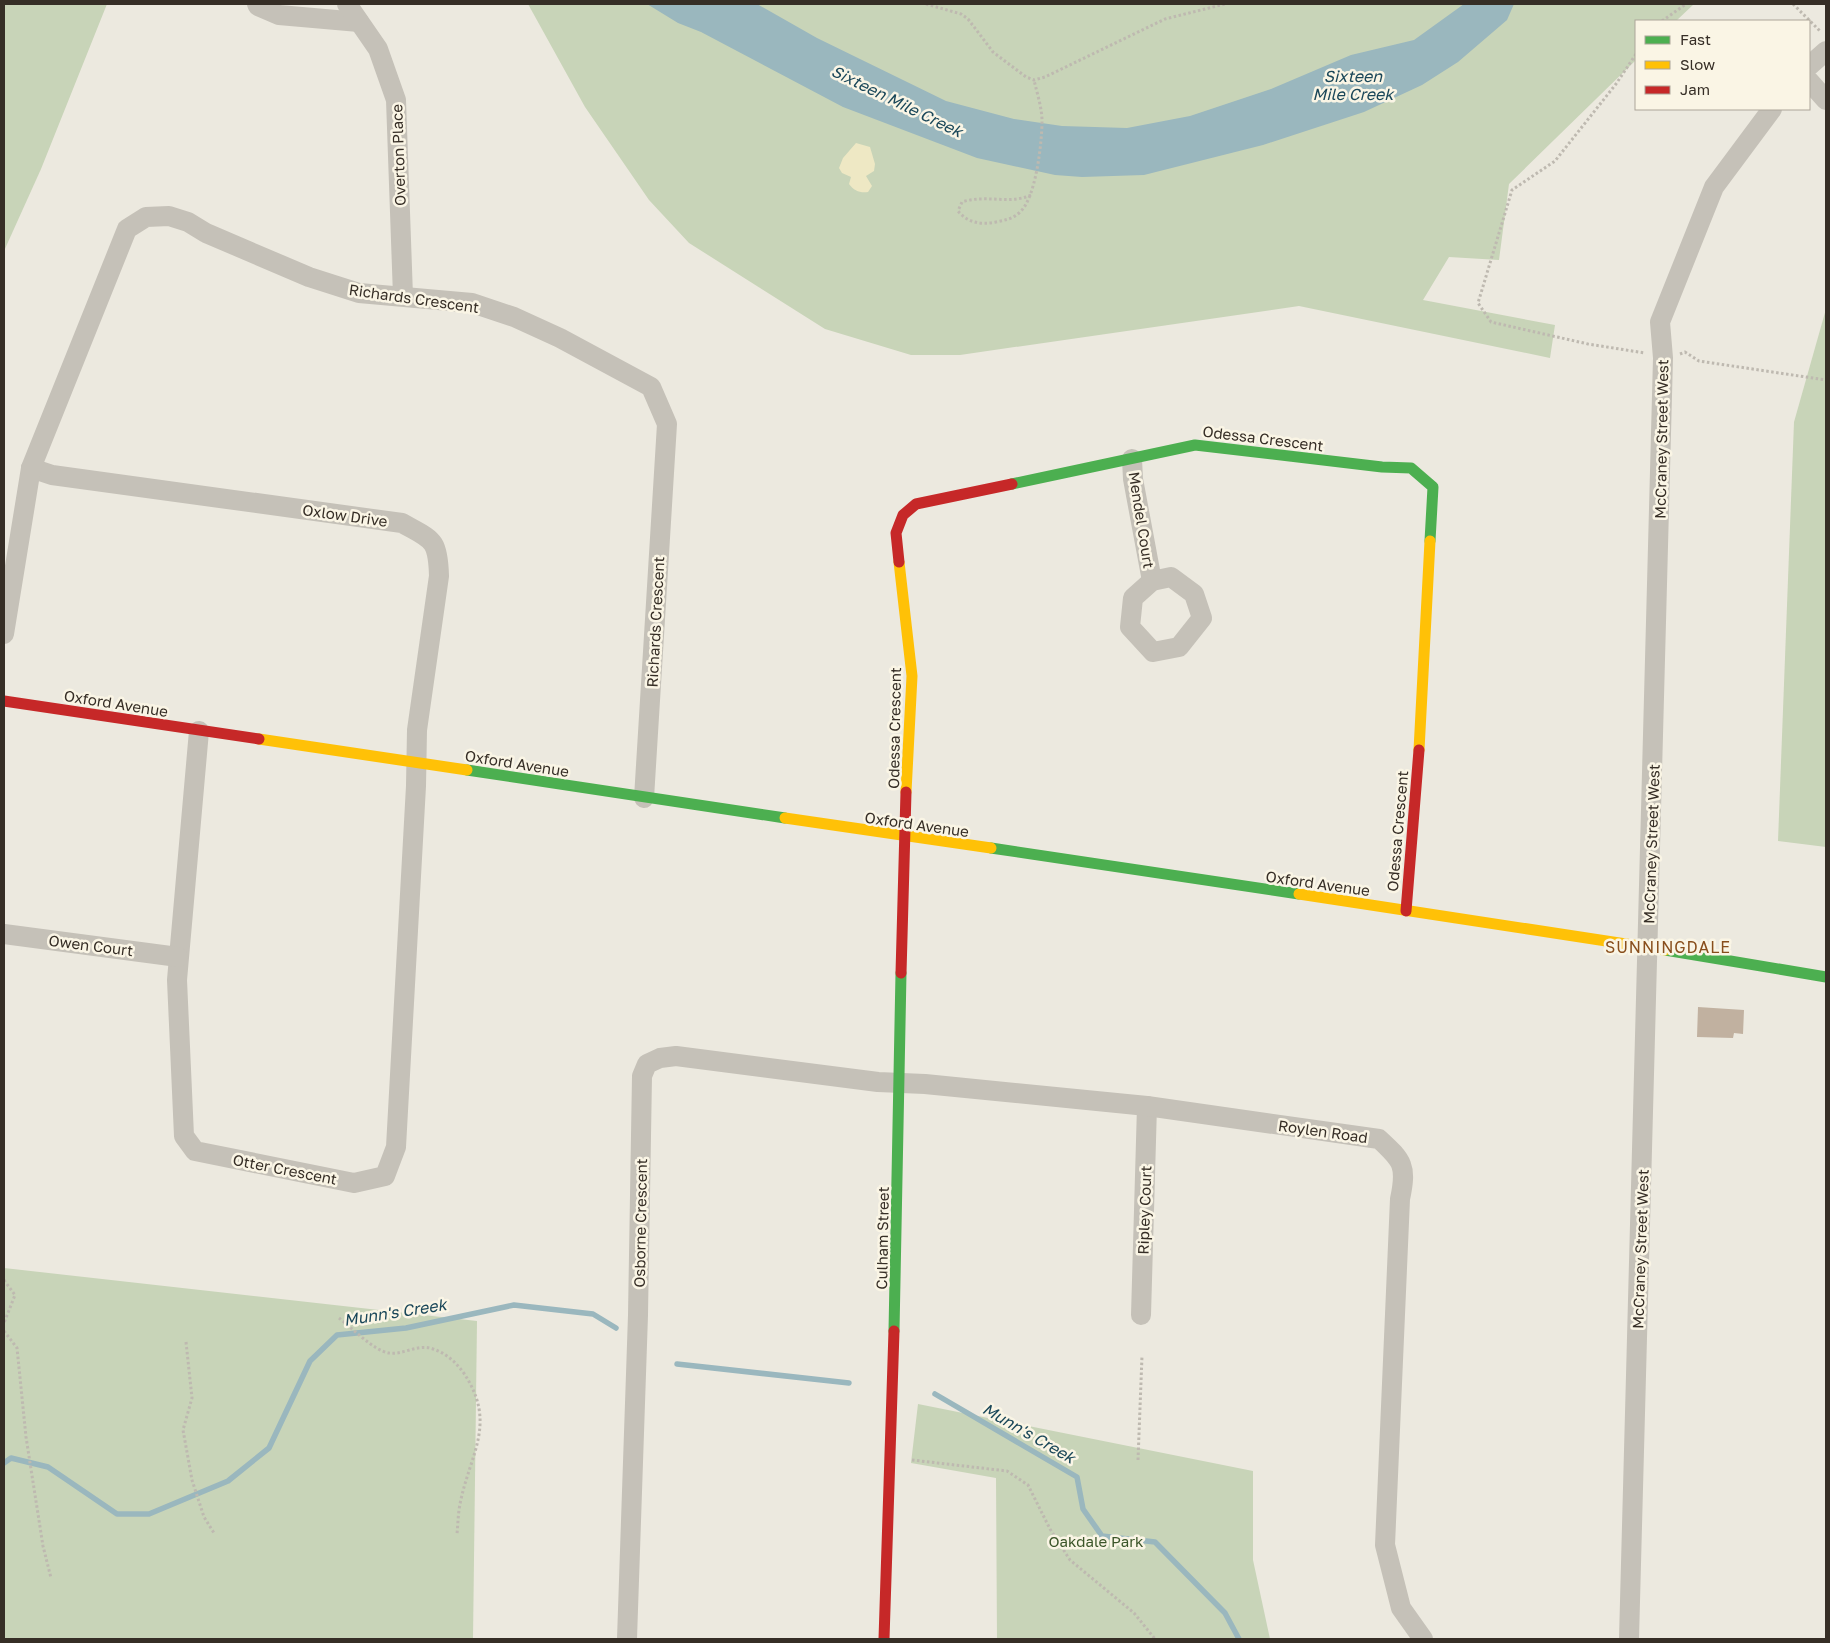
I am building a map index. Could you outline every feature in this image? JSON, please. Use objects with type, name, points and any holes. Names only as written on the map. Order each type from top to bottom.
[{"type":"street","points":[[257,4],[279,15],[358,22]]},
{"type":"street","name":"Overton Place","points":[[347,4],[378,48],[396,100],[403,296]]},
{"type":"street","points":[[1810,65],[1826,51]]},
{"type":"street","points":[[1810,82],[1826,100]]},
{"type":"street","name":"McCraney Street West","points":[[1629,1639],[1663,358],[1660,322],[1714,187],[1771,110]]},
{"type":"street","name":"Richards Crescent","points":[[4,634],[31,468],[127,229],[146,217],[169,216],[188,222],[206,233],[309,278],[359,293],[472,304],[514,317],[560,338],[651,387],[667,424],[644,798]]},
{"type":"street","name":"Odessa Crescent","points":[[905,837],[912,676],[896,532],[903,515],[916,504],[1195,445],[1382,467],[1411,468],[1433,488],[1415,819],[1406,911]]},
{"type":"street","name":"Mendel Court","points":[[1132,459],[1133,479],[1152,581]]},
{"type":"street","name":"Oxlow Drive","points":[[31,468],[52,475],[402,523],[428,536],[438,555],[439,576],[417,730],[415,763]]},
{"type":"street","name":"Oxford Avenue","points":[[4,702],[1648,947],[1826,977]]},
{"type":"street","name":"Otter Crescent","points":[[199,731],[177,980],[184,1136],[195,1151],[354,1183],[385,1176],[396,1147],[416,786],[415,763]]},
{"type":"street","name":"Culham Street","points":[[884,1639],[901,1085],[905,837]]},
{"type":"street","name":"Owen Court","points":[[4,934],[178,957]]},
{"type":"street","name":"Osborne Crescent","points":[[628,1639],[638,1315],[642,1076],[647,1064],[660,1058],[676,1056],[901,1085]]},
{"type":"street","name":"Roylen Road","points":[[901,1085],[925,1084],[1147,1106],[1379,1139],[1397,1156],[1405,1175],[1400,1198],[1386,1545],[1401,1608],[1423,1639]]},
{"type":"street","name":"Ripley Court","points":[[1141,1314],[1147,1106]]},
{"type":"path","points":[[926,4],[961,14],[968,19],[993,52],[1026,78],[1034,80],[1046,77],[1165,19],[1226,4]]},
{"type":"path","points":[[1663,20],[1686,4]]},
{"type":"path","points":[[1793,4],[1809,20]]},
{"type":"path","points":[[1810,22],[1826,38]]},
{"type":"path","points":[[1635,56],[1616,84],[1554,161],[1512,190],[1478,303],[1491,322],[1588,344],[1663,358],[1685,352],[1699,361],[1826,380]]},
{"type":"path","points":[[1031,195],[1018,201],[989,198],[970,199],[962,202],[958,211],[968,220],[990,223],[1012,218],[1022,211],[1031,195],[1035,183],[1042,121],[1034,80]]},
{"type":"path","points":[[4,1280],[15,1296],[4,1323]]},
{"type":"path","points":[[339,1318],[378,1349],[389,1354],[426,1347],[441,1351],[456,1363],[470,1383],[480,1411],[479,1437],[460,1503],[457,1534]]},
{"type":"path","points":[[4,1331],[17,1348],[31,1474],[43,1546],[51,1578]]},
{"type":"path","points":[[186,1342],[192,1398],[183,1430],[192,1480],[204,1517],[214,1533]]},
{"type":"path","points":[[1138,1460],[1142,1356]]},
{"type":"path","points":[[889,1457],[1007,1471],[1028,1485],[1050,1529],[1070,1560],[1134,1613],[1155,1639]]},
{"type":"green space","points":[[4,4],[107,4],[41,169],[4,251]]},
{"type":"green space","points":[[528,4],[1694,4],[1677,20],[1635,20],[1635,61],[1509,184],[1499,260],[1449,257],[1423,300],[1555,325],[1550,358],[1299,306],[960,355],[911,355],[825,329],[689,243],[649,200],[585,107]]},
{"type":"green space","points":[[1826,309],[1826,847],[1778,841],[1794,422]]},
{"type":"green space","points":[[4,1268],[477,1321],[473,1639],[4,1639]]},
{"type":"green space","name":"Oakdale Park","points":[[918,1404],[1253,1471],[1253,1560],[1270,1639],[997,1639],[996,1478],[911,1463]]},
{"type":"sand","points":[[856,143],[870,147],[875,164],[874,171],[866,176],[872,186],[868,192],[855,190],[849,184],[851,177],[842,173],[839,168],[843,158]]},
{"type":"water","name":"Sixteen Mile Creek","points":[[647,4],[757,4],[817,38],[946,101],[1014,119],[1062,126],[1127,128],[1190,116],[1271,89],[1351,55],[1414,40],[1464,4],[1514,4],[1507,20],[1458,62],[1422,85],[1364,112],[1263,145],[1144,175],[1082,177],[1055,175],[977,158],[843,107],[701,32],[678,23]]},
{"type":"building","points":[[1698,1007],[1744,1010],[1743,1034],[1734,1033],[1733,1038],[1697,1037]]},
{"type":"waterway","name":"Munn's Creek","points":[[4,1463],[11,1458],[48,1467],[117,1514],[149,1514],[228,1481],[269,1448],[310,1361],[337,1335],[406,1328],[514,1305],[593,1314],[616,1328]]},
{"type":"waterway","name":"Munn's Creek","points":[[677,1364],[849,1383]]},
{"type":"waterway","name":"Munn's Creek","points":[[935,1394],[1077,1477],[1083,1509],[1102,1536],[1155,1542],[1225,1613],[1239,1639]]},
{"type":"traffic: fast","points":[[1012,484],[1195,445],[1382,467],[1411,468],[1433,487],[1430,541]]},
{"type":"traffic: fast","points":[[467,770],[785,818]]},
{"type":"traffic: fast","points":[[991,848],[1299,894]]},
{"type":"traffic: fast","points":[[1665,950],[1826,977]]},
{"type":"traffic: fast","points":[[894,1331],[901,973]]},
{"type":"traffic: slow","points":[[1419,750],[1430,541]]},
{"type":"traffic: slow","points":[[899,562],[912,676],[906,792]]},
{"type":"traffic: slow","points":[[259,739],[467,770]]},
{"type":"traffic: slow","points":[[785,818],[991,848]]},
{"type":"traffic: slow","points":[[1299,894],[1665,950]]},
{"type":"traffic: jam","points":[[899,562],[896,533],[903,515],[916,504],[1012,484]]},
{"type":"traffic: jam","points":[[4,701],[259,739]]},
{"type":"traffic: jam","points":[[1406,911],[1419,750]]},
{"type":"traffic: jam","points":[[901,973],[906,792]]},
{"type":"traffic: jam","points":[[884,1639],[894,1331]]},
{"type":"district","name":"SUNNINGDALE","points":[[1668,947]]}]
